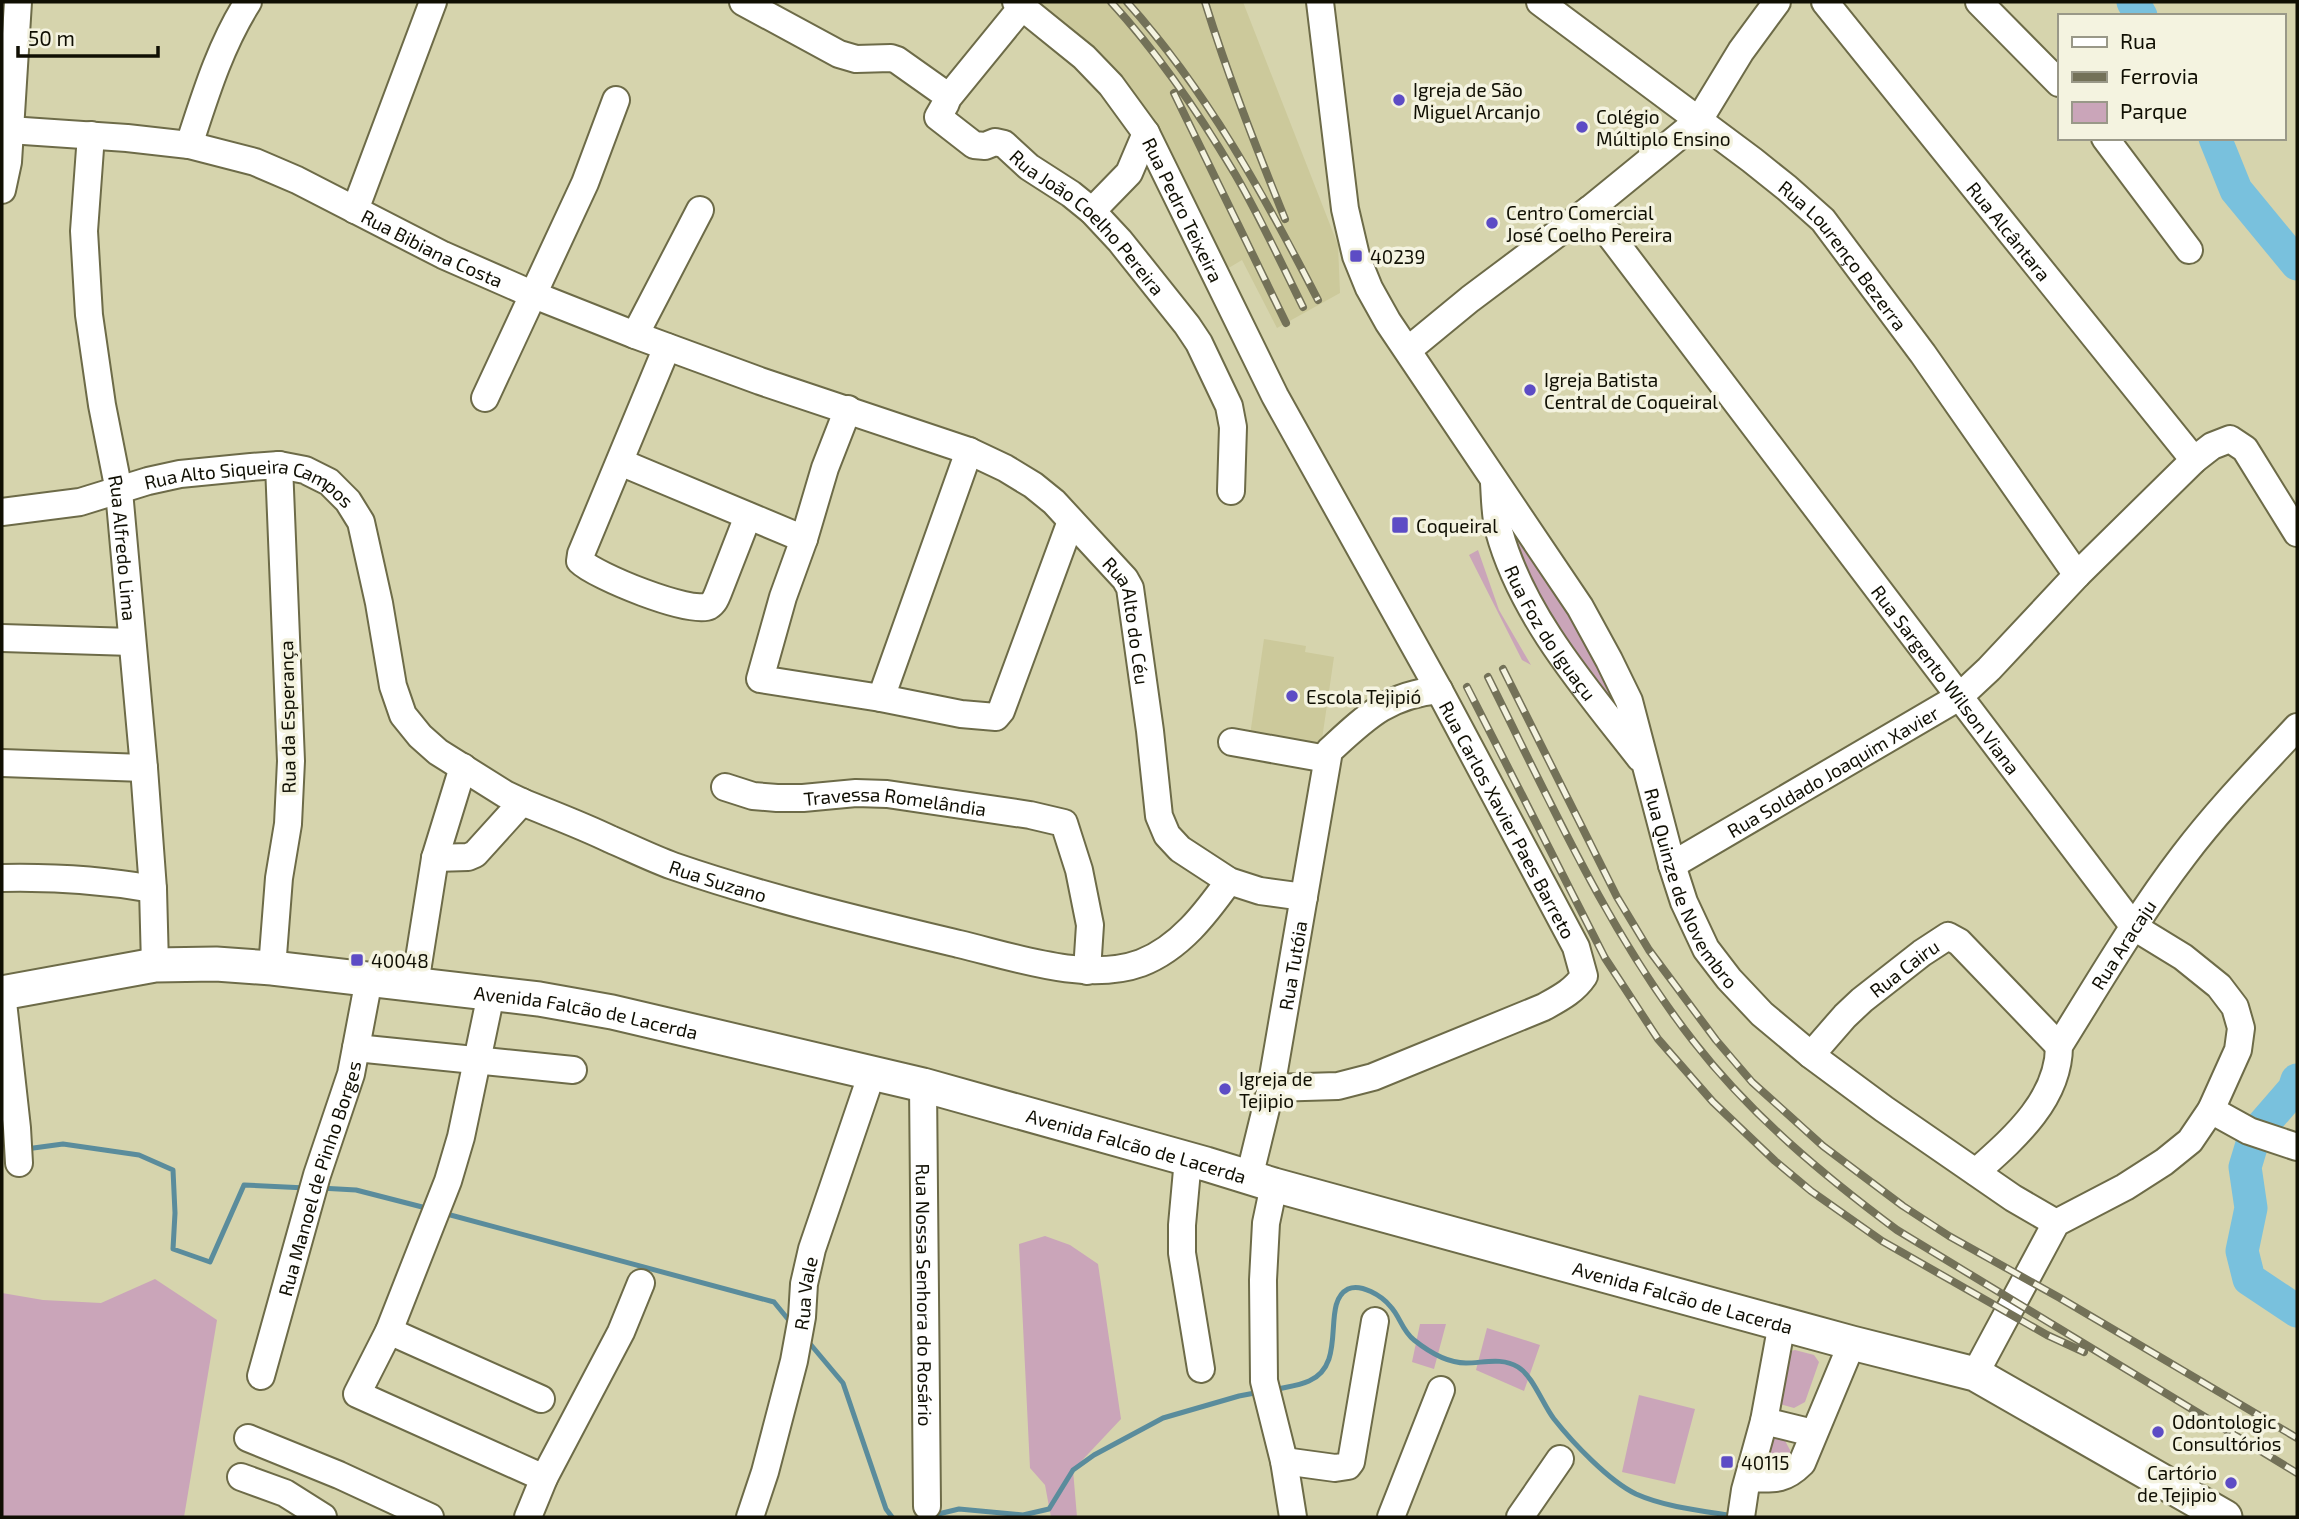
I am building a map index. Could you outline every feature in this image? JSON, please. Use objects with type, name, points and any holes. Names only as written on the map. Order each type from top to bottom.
[{"type":"main road","name":"Avenida Falcão de Lacerda","points":[[2,993],[155,965],[216,964],[272,968],[538,999],[612,1012],[923,1085],[1262,1182],[1975,1374],[2225,1517]]},
{"type":"street","points":[[2,190],[8,162],[18,2]]},
{"type":"street","points":[[189,145],[221,53],[247,2]]},
{"type":"street","points":[[355,211],[433,2]]},
{"type":"street","points":[[743,2],[839,54],[856,59],[897,60],[941,91],[947,100],[1019,4]]},
{"type":"street","name":"Rua Quinze de Novembro","points":[[1320,2],[1345,209],[1356,256],[1369,288],[1493,481],[1580,607],[1609,660],[1629,701],[1672,865],[1684,902],[1706,949],[1729,979],[1762,1014],[1811,1055],[2013,1198],[2056,1223]]},
{"type":"street","name":"Rua Lourenço Bezerra","points":[[1540,2],[1699,120],[1787,188],[1823,220],[1923,354],[2077,575]]},
{"type":"street","points":[[1408,350],[1590,209],[1699,120],[1741,51],[1777,2]]},
{"type":"street","name":"Rua Alcântara","points":[[1825,2],[2194,460]]},
{"type":"street","points":[[1979,2],[2058,82]]},
{"type":"street","name":"Rua Pedro Teixeira","points":[[1019,4],[1084,57],[1111,85],[1146,133],[1253,353],[1385,595]]},
{"type":"street","points":[[485,398],[585,183],[616,100]]},
{"type":"street","name":"Rua João Coelho Pereira","points":[[947,100],[938,117],[968,142],[980,147],[995,142],[1004,144],[1029,167],[1071,194],[1091,211],[1128,251],[1187,325],[1229,406],[1233,427],[1231,491]]},
{"type":"street","name":"Rua Bibiana Costa","points":[[9,130],[189,145],[256,162],[443,255],[534,295],[667,347],[848,409]]},
{"type":"street","points":[[1091,211],[1129,173],[1146,133]]},
{"type":"street","name":"Rua Alfredo Lima","points":[[91,135],[85,201],[89,315],[102,405],[119,491],[144,768],[153,889],[155,965]]},
{"type":"street","points":[[2106,140],[2189,250]]},
{"type":"street","name":"Rua Sargento Wilson Viana","points":[[1590,209],[2134,927],[2183,957],[2210,978],[2235,1007],[2241,1028],[2238,1050],[2211,1110],[2190,1141],[2164,1162],[2125,1187],[2056,1223]]},
{"type":"street","points":[[635,335],[699,210]]},
{"type":"street","points":[[667,347],[580,561],[587,568],[625,586],[689,606],[709,606],[715,601],[748,516]]},
{"type":"street","points":[[848,409],[825,468],[783,597],[760,679],[996,717],[1001,711],[1070,521]]},
{"type":"street","name":"Rua Alto do Céu","points":[[848,409],[969,451],[1005,468],[1054,502],[1125,579],[1130,588],[1150,731],[1158,816],[1167,835],[1180,849],[1229,881],[1260,891],[1304,897]]},
{"type":"street","name":"Rua Soldado Joaquim Xavier","points":[[1672,865],[1959,697],[2077,575],[2194,460],[2222,441],[2230,439],[2238,444],[2254,463],[2297,533]]},
{"type":"street","points":[[881,698],[969,451]]},
{"type":"street","points":[[620,462],[804,539]]},
{"type":"street","name":"Rua Alto Siqueira Campos","points":[[2,512],[80,502],[180,474],[279,466],[305,470],[329,482],[348,501],[361,522]]},
{"type":"street","name":"Rua da Esperança","points":[[272,968],[279,878],[288,824],[291,761],[279,466]]},
{"type":"street","name":"Rua Foz do Iguaçu","points":[[1493,481],[1498,528],[1521,591],[1577,676],[1647,767]]},
{"type":"street","name":"Rua Suzano","points":[[361,522],[379,603],[393,686],[403,715],[420,736],[439,752],[522,802],[641,853],[726,883],[1046,965],[1087,971],[1113,970],[1140,963],[1163,952],[1199,920],[1229,881]]},
{"type":"street","name":"Rua Carlos Xavier Paes Barreto","points":[[1271,1088],[1338,1086],[1373,1077],[1544,1007],[1573,990],[1584,976],[1576,947],[1439,690],[1385,595]]},
{"type":"street","points":[[2,638],[132,642]]},
{"type":"street","points":[[1233,742],[1328,755],[1359,724],[1394,700],[1415,692],[1439,690]]},
{"type":"street","name":"Rua Aracaju","points":[[1976,1172],[2008,1143],[2046,1096],[2057,1070],[2059,1046],[2134,927],[2183,856],[2297,727]]},
{"type":"street","name":"Rua Tutóia","points":[[1293,1517],[1284,1461],[1266,1390],[1266,1223],[1262,1182],[1271,1088],[1328,755]]},
{"type":"street","points":[[2,763],[144,768]]},
{"type":"street","points":[[415,984],[435,858],[463,767]]},
{"type":"street","name":"Travessa Romelândia","points":[[725,787],[752,796],[777,798],[856,793],[887,794],[1064,823],[1079,870],[1090,925],[1087,971]]},
{"type":"street","points":[[435,858],[468,857],[475,854],[522,802]]},
{"type":"street","points":[[2,878],[116,882],[153,889]]},
{"type":"street","name":"Rua Cairu","points":[[1811,1055],[1844,1016],[1862,1000],[1948,936],[1959,942],[2059,1046]]},
{"type":"street","name":"Rua Manoel de Pinho Borges","points":[[261,1376],[317,1175],[351,1074],[369,979]]},
{"type":"street","points":[[2,993],[19,1163]]},
{"type":"street","points":[[491,994],[461,1137],[439,1208],[389,1331],[357,1394],[544,1478]]},
{"type":"street","points":[[356,1048],[573,1070]]},
{"type":"street","name":"Rua Vale","points":[[750,1517],[782,1410],[800,1329],[804,1284],[812,1249],[872,1073]]},
{"type":"street","name":"Rua Nossa Senhora do Rosário","points":[[923,1085],[927,1506]]},
{"type":"street","points":[[2211,1110],[2249,1131],[2297,1147]]},
{"type":"street","points":[[1188,1159],[1182,1253],[1201,1369]]},
{"type":"street","points":[[1975,1374],[2056,1223]]},
{"type":"street","points":[[528,1517],[544,1478],[621,1332],[640,1283]]},
{"type":"street","points":[[1284,1461],[1335,1468],[1348,1466],[1351,1462],[1375,1321]]},
{"type":"street","points":[[1741,1517],[1764,1420],[1782,1323]]},
{"type":"street","points":[[389,1331],[541,1399]]},
{"type":"street","points":[[1747,1484],[1791,1475],[1802,1463],[1852,1343]]},
{"type":"street","points":[[1391,1517],[1441,1390]]},
{"type":"street","points":[[1764,1420],[1813,1433]]},
{"type":"street","points":[[248,1438],[340,1475],[430,1517]]},
{"type":"street","points":[[1520,1517],[1560,1459]]},
{"type":"street","points":[[241,1477],[285,1493],[323,1517]]},
{"type":"shaded area","points":[[1032,2],[1243,2],[1338,245],[1340,293],[1277,328],[1242,260],[1227,269],[1208,232]]},
{"type":"shaded area","name":"Escola Tejipió","points":[[1264,639],[1306,646],[1305,652],[1334,657],[1321,746],[1250,735]]},
{"type":"green space","points":[[1505,525],[1571,612],[1618,697],[1622,726],[1540,615]]},
{"type":"green space","points":[[1478,550],[1499,610],[1531,665],[1522,660],[1469,555]]},
{"type":"green space","points":[[1045,1236],[1070,1245],[1098,1264],[1121,1419],[1073,1470],[1077,1517],[1051,1517],[1045,1485],[1030,1468],[1019,1244]]},
{"type":"green space","points":[[155,1279],[217,1320],[184,1517],[2,1517],[2,1293],[43,1300],[101,1303]]},
{"type":"green space","points":[[1420,1324],[1446,1324],[1434,1369],[1412,1362]]},
{"type":"green space","points":[[1487,1328],[1540,1345],[1524,1391],[1476,1370]]},
{"type":"green space","points":[[1795,1350],[1814,1355],[1819,1362],[1805,1402],[1794,1408],[1776,1403],[1787,1352]]},
{"type":"green space","points":[[1639,1395],[1695,1409],[1675,1484],[1622,1472]]},
{"type":"green space","points":[[1765,1431],[1783,1437],[1790,1450],[1790,1459],[1780,1469],[1756,1466]]},
{"type":"waterway","points":[[2133,2],[2140,14]]},
{"type":"waterway","points":[[2216,140],[2236,190],[2297,264]]},
{"type":"waterway","points":[[2297,1080],[2294,1089],[2255,1134],[2245,1167],[2251,1208],[2242,1251],[2249,1279],[2297,1311]]},
{"type":"waterway","points":[[26,1149],[63,1144],[139,1155],[173,1170],[173,1249],[210,1262],[244,1185],[306,1188]]},
{"type":"waterway","points":[[320,1188],[356,1190],[430,1209]]},
{"type":"waterway","points":[[443,1213],[774,1302],[792,1324]]},
{"type":"waterway","points":[[1273,1390],[1305,1383],[1321,1373],[1332,1348],[1336,1307],[1340,1296],[1348,1289],[1365,1289],[1386,1302],[1410,1336],[1438,1356],[1459,1363],[1499,1361],[1518,1367],[1528,1377],[1554,1419],[1571,1439],[1603,1471],[1626,1488],[1659,1502],[1734,1516]]},
{"type":"waterway","points":[[806,1339],[843,1383],[886,1509],[892,1517]]},
{"type":"waterway","points":[[930,1516],[959,1509],[1023,1515],[1049,1509],[1073,1470],[1094,1455],[1163,1418],[1260,1392]]},
{"type":"railway","points":[[1111,2],[1162,63],[1222,152],[1303,307]]},
{"type":"railway","points":[[1127,2],[1183,71],[1232,145],[1318,300]]},
{"type":"railway","points":[[1205,2],[1285,219]]},
{"type":"railway","points":[[1174,93],[1286,323]]},
{"type":"railway","points":[[1503,669],[1617,897],[1649,950],[1716,1040],[1752,1082],[1823,1146],[1903,1206],[1949,1236],[2060,1298],[2297,1438]]},
{"type":"railway","points":[[1488,677],[1582,865],[1634,956],[1694,1042],[1764,1119],[1815,1166],[1897,1230],[2297,1473]]},
{"type":"railway","points":[[1467,687],[1605,958],[1658,1039],[1713,1102],[1811,1191],[1882,1241],[2047,1335],[2084,1352]]},
{"type":"place","name":"Igreja de São Miguel Arcanjo","points":[[1399,100]]},
{"type":"place","name":"Colégio Múltiplo Ensino","points":[[1582,127]]},
{"type":"place","name":"Centro Comercial José Coelho Pereira","points":[[1492,223]]},
{"type":"place","name":"40239","points":[[1356,256]]},
{"type":"place","name":"Igreja Batista Central de Coqueiral","points":[[1530,390]]},
{"type":"place","name":"Coqueiral","points":[[1400,525]]},
{"type":"place","name":"Escola Tejipió","points":[[1292,696]]},
{"type":"place","name":"40048","points":[[357,960]]},
{"type":"place","name":"Igreja de Tejipio","points":[[1225,1089]]},
{"type":"place","name":"Odontologic Consultórios","points":[[2158,1432]]},
{"type":"place","name":"40115","points":[[1727,1462]]},
{"type":"place","name":"Cartório de Tejipio","points":[[2231,1483]]}]
